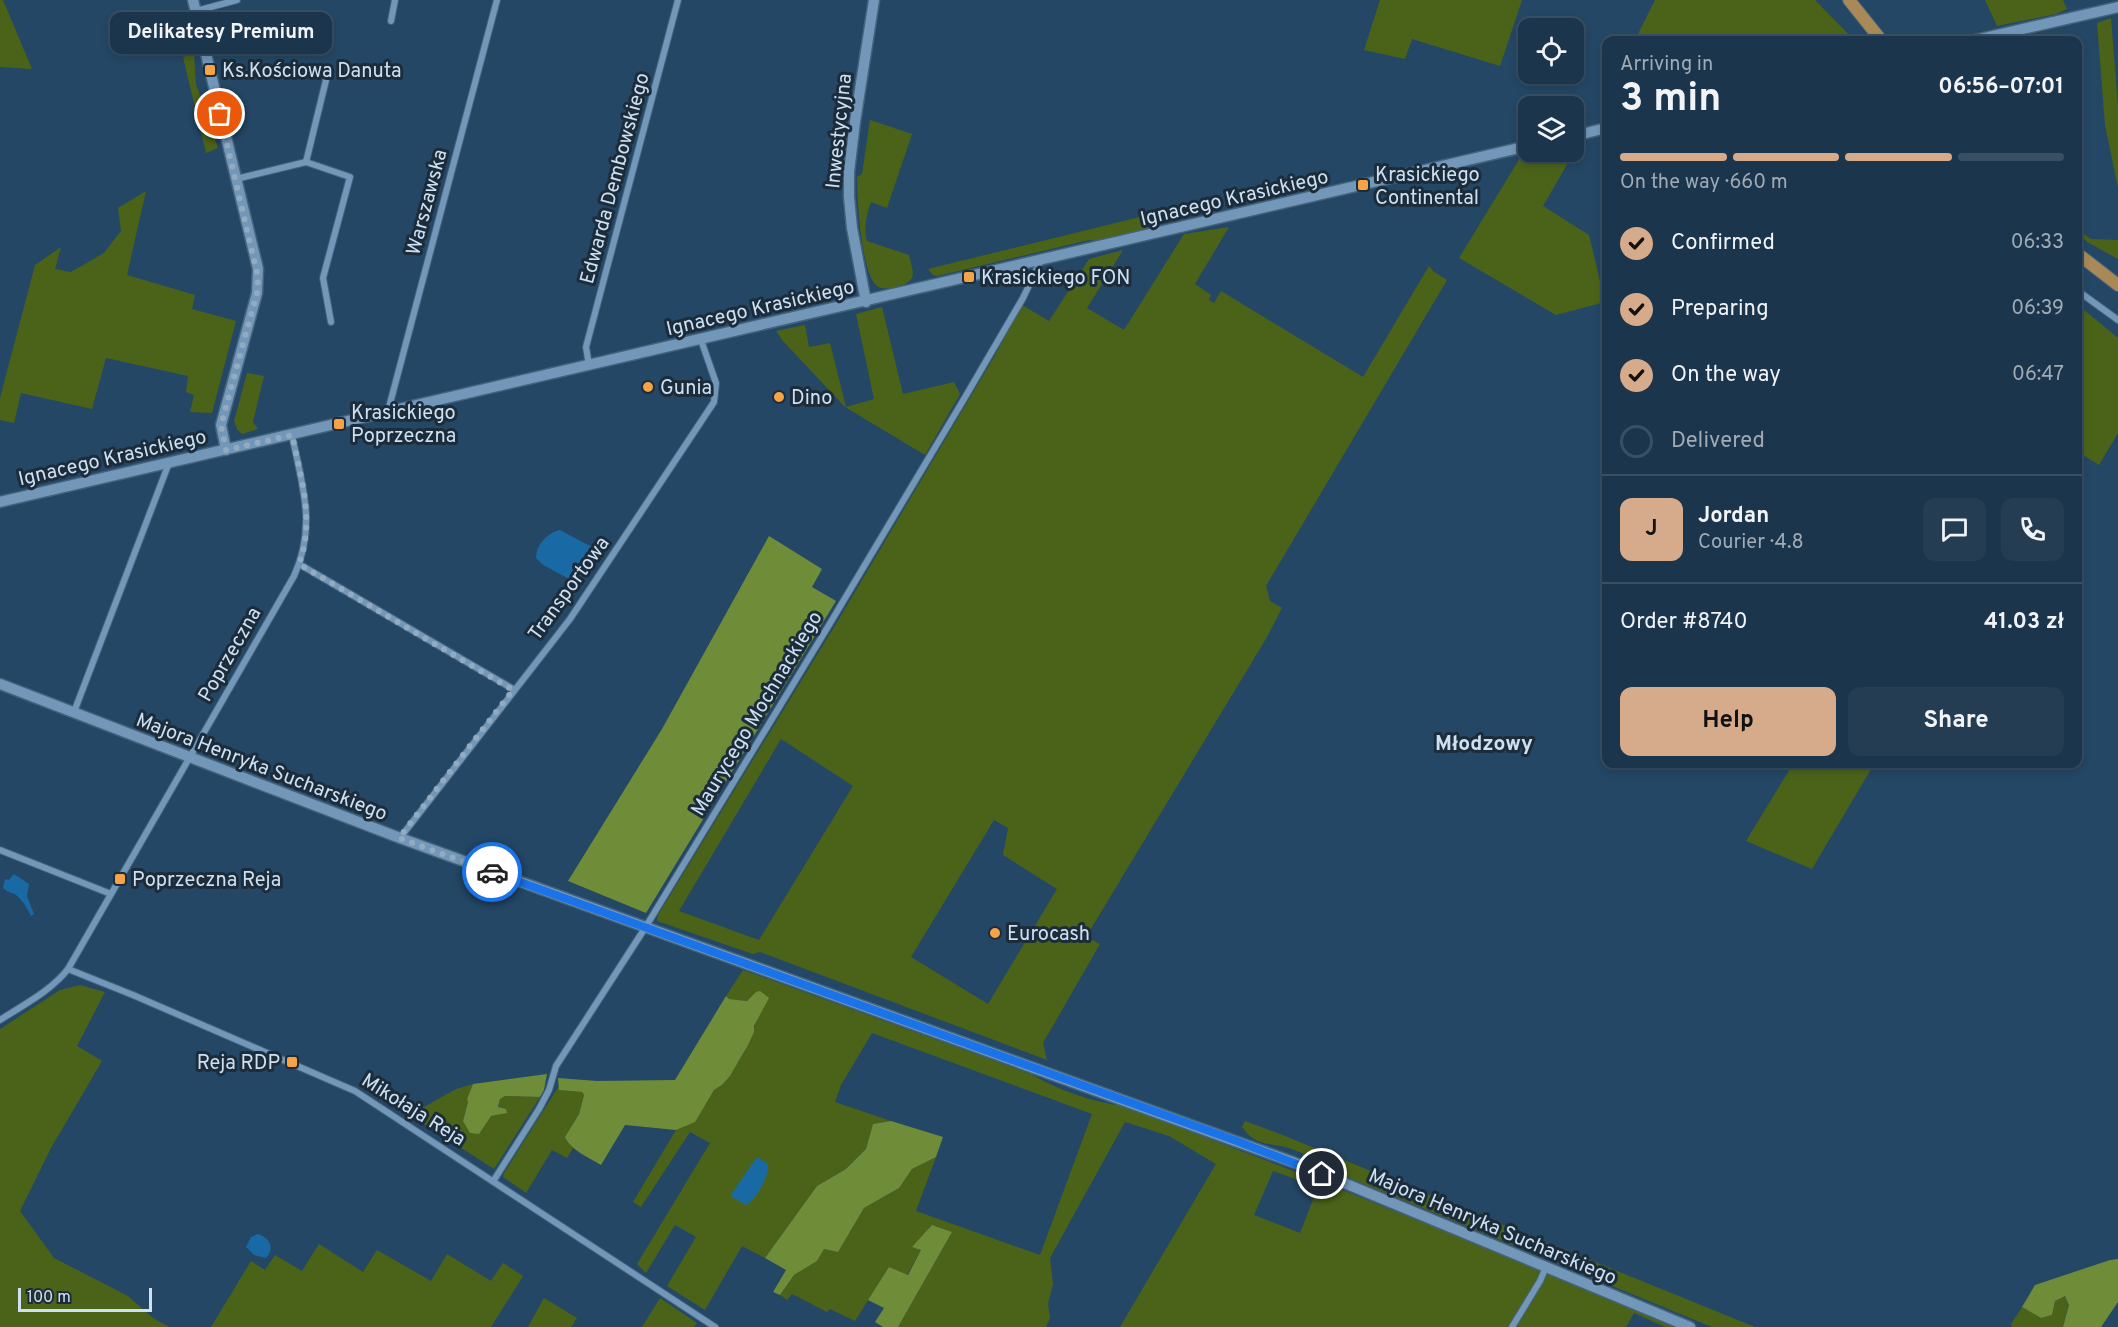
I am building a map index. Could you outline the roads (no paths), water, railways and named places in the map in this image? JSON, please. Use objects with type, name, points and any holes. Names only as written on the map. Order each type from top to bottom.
[{"type":"main road","points":[[1849,0],[1878,36]]},
{"type":"main road","points":[[2082,257],[2118,285]]},
{"type":"street","points":[[226,450],[221,425],[258,285],[258,269],[194,5],[237,0]]},
{"type":"street","points":[[391,21],[395,0]]},
{"type":"street","name":"Warszawska","points":[[388,412],[497,0]]},
{"type":"street","name":"Edwarda Dembowskiego","points":[[589,366],[586,348],[678,0]]},
{"type":"street","name":"Inwestycyjna","points":[[866,302],[852,228],[849,172],[874,0]]},
{"type":"street","points":[[1992,36],[2118,7]]},
{"type":"street","points":[[306,162],[327,76]]},
{"type":"street","points":[[1584,133],[1602,129]]},
{"type":"street","name":"Ignacego Krasickiego","points":[[0,502],[1518,148]]},
{"type":"street","points":[[236,179],[306,162],[350,177],[323,278],[331,322]]},
{"type":"street","name":"Maurycego Mochnackiego","points":[[494,1180],[539,1109],[549,1090],[556,1066],[645,928],[964,399],[1023,298],[1041,260]]},
{"type":"street","points":[[2082,294],[2118,320]]},
{"type":"street","name":"Transportowa","points":[[399,838],[570,619],[714,402],[716,383],[701,340]]},
{"type":"street","name":"Poprzeczna","points":[[0,1020],[44,991],[68,969],[299,564],[306,542],[307,506],[292,435]]},
{"type":"street","points":[[74,712],[169,462]]},
{"type":"street","points":[[299,564],[513,690]]},
{"type":"street","name":"Majora Henryka Sucharskiego","points":[[0,684],[399,838],[1272,1154],[1690,1327]]},
{"type":"street","points":[[0,850],[111,894]]},
{"type":"street","name":"Mikołaja Reja","points":[[68,969],[133,994],[356,1090],[715,1327]]},
{"type":"street","points":[[1512,1327],[1546,1267]]},
{"type":"water","points":[[560,530],[592,547],[595,552],[588,568],[577,580],[573,581],[543,565],[536,558],[536,553],[543,540]]},
{"type":"water","points":[[14,874],[29,884],[27,896],[34,914],[31,916],[18,897],[3,888],[5,879],[9,880]]},
{"type":"water","points":[[757,1157],[768,1164],[767,1174],[758,1193],[746,1205],[732,1197],[732,1193]]},
{"type":"water","points":[[258,1234],[266,1238],[271,1247],[266,1258],[254,1255],[246,1247],[251,1237]]},
{"type":"place","name":"Ks.Kościowa Danuta","points":[[210,70]]},
{"type":"place","name":"Delikatesy Premium","points":[[220,114]]},
{"type":"place","name":"Krasickiego Continental","points":[[1363,185]]},
{"type":"place","name":"Krasickiego FON","points":[[969,277]]},
{"type":"place","name":"Gunia","points":[[648,387]]},
{"type":"place","name":"Dino","points":[[779,397]]},
{"type":"place","name":"Krasickiego Poprzeczna","points":[[339,424]]},
{"type":"place","name":"Poprzeczna Reja","points":[[120,879]]},
{"type":"place","name":"Eurocash","points":[[995,933]]},
{"type":"place","name":"Reja RDP","points":[[292,1062]]},
{"type":"district","name":"Młodzowy","points":[[1484,743]]}]
